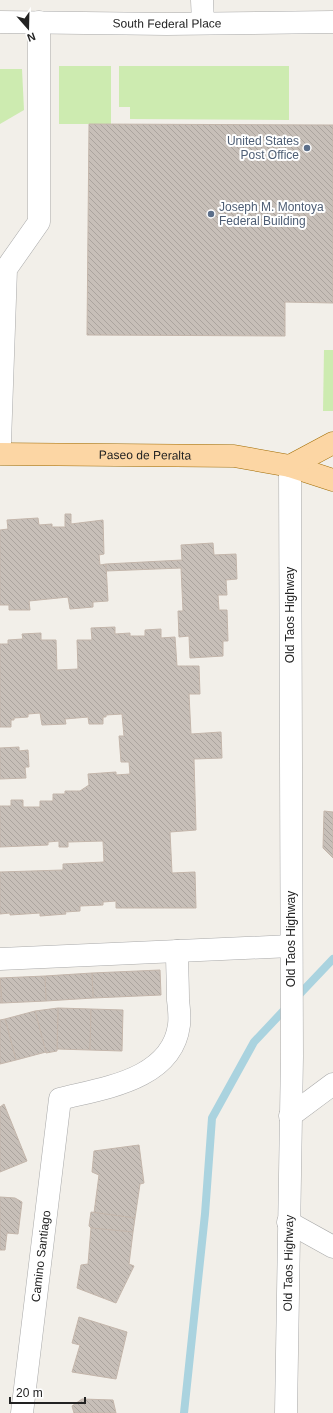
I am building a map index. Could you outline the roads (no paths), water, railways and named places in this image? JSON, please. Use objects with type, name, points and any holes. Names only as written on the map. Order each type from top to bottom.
[{"type":"main road","points":[[290,466],[333,442]]},
{"type":"main road","name":"Paseo de Peralta","points":[[0,454],[234,456],[290,466],[333,480]]},
{"type":"street","points":[[202,0],[203,23]]},
{"type":"street","name":"South Federal Place","points":[[0,22],[333,22]]},
{"type":"street","points":[[0,442],[6,269],[39,222],[39,22]]},
{"type":"street","name":"Old Taos Highway","points":[[286,1413],[288,1222],[292,1056],[290,466]]},
{"type":"street","points":[[0,958],[177,951],[291,951]]},
{"type":"street","name":"Camino Santiago","points":[[22,1413],[60,1099],[134,1079],[148,1071],[170,1048],[176,1037],[179,1024],[177,951]]},
{"type":"street","points":[[290,1116],[333,1084]]},
{"type":"street","points":[[288,1222],[333,1247]]},
{"type":"waterway","points":[[295,999],[333,959]]},
{"type":"waterway","points":[[184,1413],[205,1214],[212,1118],[254,1042],[287,1007]]},
{"type":"place","name":"United States Post Office","points":[[307,148]]},
{"type":"place","name":"Joseph M. Montoya Federal Building","points":[[211,214]]}]
